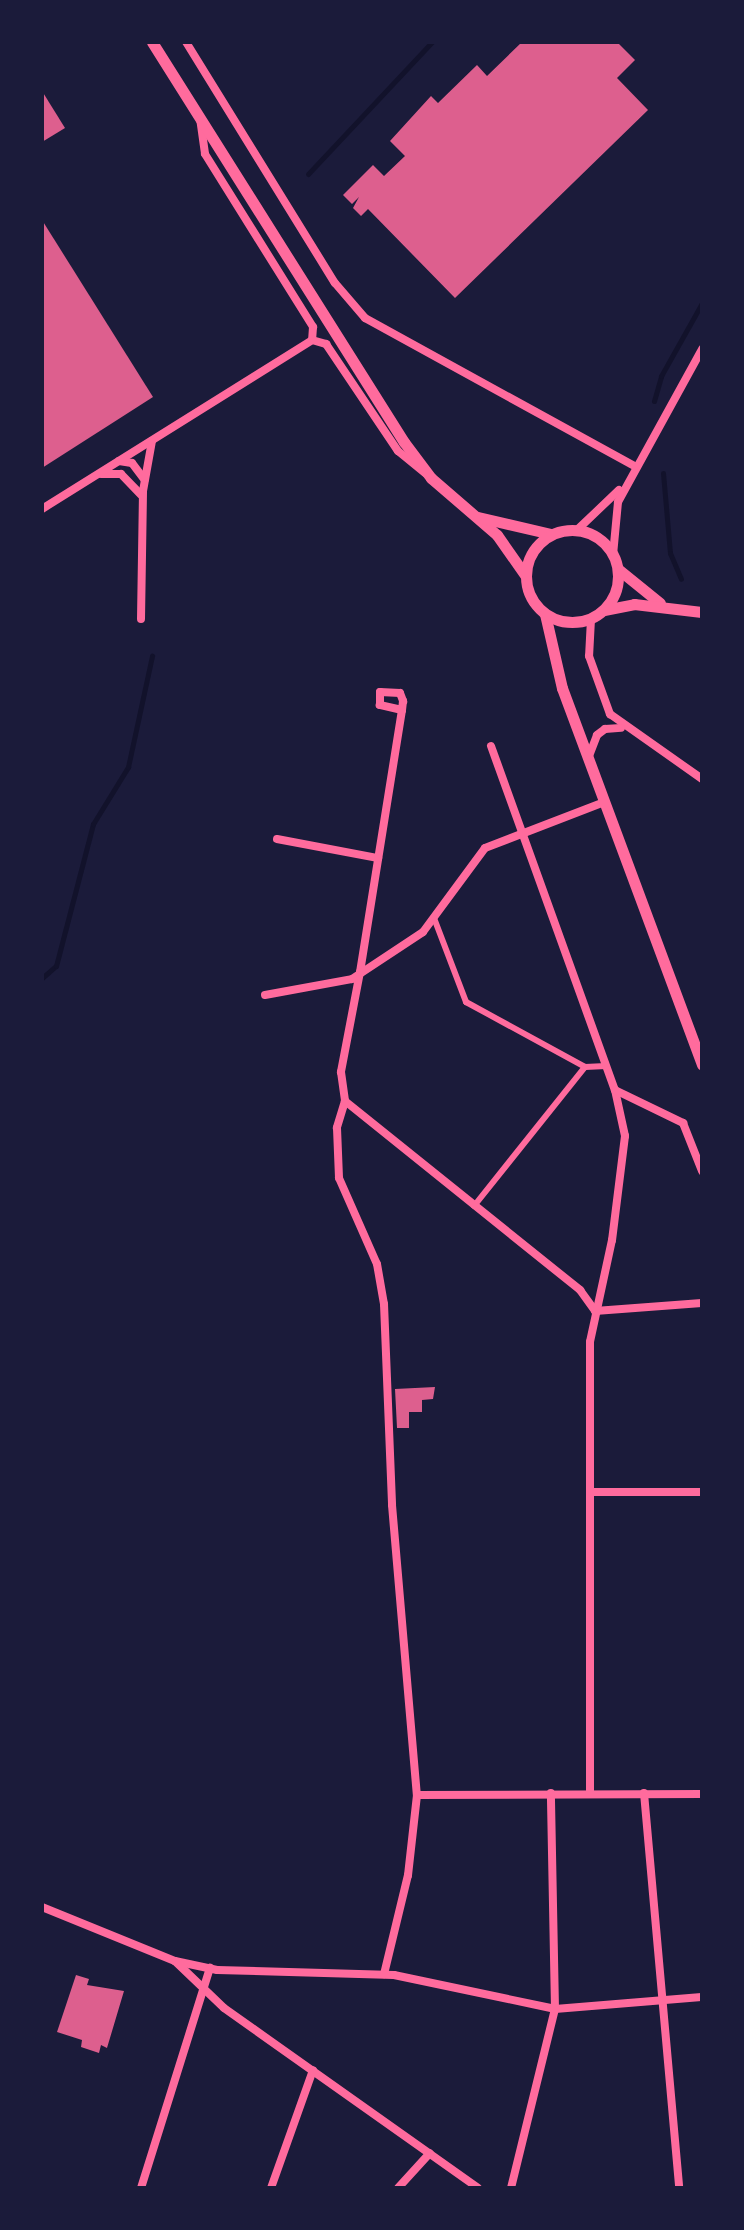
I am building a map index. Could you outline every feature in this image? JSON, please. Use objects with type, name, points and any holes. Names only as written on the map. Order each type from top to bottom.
[{"type":"street","points":[[152,42],[363,380],[431,478]]},
{"type":"street","points":[[186,42],[350,304],[365,318],[636,467]]},
{"type":"street","points":[[200,118],[205,154],[313,327],[312,340]]},
{"type":"street","points":[[42,509],[312,340],[326,344],[398,451],[476,516],[510,550],[525,575],[530,597],[545,614],[572,623],[591,619],[604,610],[634,604],[702,612]]},
{"type":"street","points":[[613,555],[618,502],[702,349]]},
{"type":"street","points":[[141,619],[143,496],[153,439]]},
{"type":"street","points":[[119,461],[132,463],[145,480]]},
{"type":"street","points":[[577,530],[612,501],[636,467]]},
{"type":"street","points":[[93,477],[121,474],[135,483],[143,496]]},
{"type":"street","points":[[476,516],[551,534],[577,530],[598,538],[613,555],[618,569],[617,587],[604,610]]},
{"type":"street","points":[[525,575],[532,551],[551,534]]},
{"type":"street","points":[[618,569],[648,597],[667,606]]},
{"type":"street","points":[[545,614],[555,668],[702,1065]]},
{"type":"street","points":[[591,619],[589,656],[605,704],[626,729],[702,779]]},
{"type":"street","points":[[384,1974],[408,1875],[417,1795],[392,1505],[384,1304],[377,1264],[339,1178],[337,1128],[345,1101],[341,1072],[402,710]]},
{"type":"street","points":[[590,766],[590,743],[597,735],[614,726],[626,729]]},
{"type":"street","points":[[491,746],[622,1115],[623,1158],[612,1240],[595,1311],[590,1492],[590,1793]]},
{"type":"street","points":[[265,995],[326,986],[360,972],[419,937],[485,848],[604,802]]},
{"type":"street","points":[[277,839],[378,858]]},
{"type":"street","points":[[434,918],[464,999],[585,1067],[606,1066]]},
{"type":"street","points":[[474,1206],[585,1067]]},
{"type":"street","points":[[615,1090],[683,1123],[702,1171]]},
{"type":"street","points":[[345,1101],[580,1290],[595,1311]]},
{"type":"street","points":[[595,1311],[702,1303]]},
{"type":"street","points":[[590,1492],[702,1492]]},
{"type":"street","points":[[511,2188],[555,2009],[551,1793]]},
{"type":"street","points":[[644,1793],[679,2188]]},
{"type":"street","points":[[417,1795],[702,1794]]},
{"type":"street","points":[[42,1907],[175,1961],[210,1968],[290,1976],[384,1974],[555,2009],[702,1997]]},
{"type":"street","points":[[175,1961],[205,1991],[478,2188]]},
{"type":"street","points":[[141,2188],[210,1968]]},
{"type":"street","points":[[271,2188],[313,2070]]},
{"type":"street","points":[[398,2188],[430,2153]]},
{"type":"building","points":[[522,42],[617,42],[635,60],[617,78],[648,110],[455,298],[368,209],[361,216],[353,208],[359,197],[352,204],[343,195],[373,165],[384,176],[405,156],[390,141],[431,96],[438,103],[477,65],[487,76]]},
{"type":"building","points":[[42,91],[65,128],[42,142]]},
{"type":"building","points":[[42,220],[153,397],[42,468]]},
{"type":"building","points":[[435,1387],[433,1399],[422,1400],[422,1412],[409,1412],[409,1428],[397,1428],[395,1389]]},
{"type":"building","points":[[76,1975],[89,1979],[87,1985],[124,1991],[107,2048],[101,2045],[99,2053],[81,2047],[82,2040],[57,2032]]},
{"type":"waterway","points":[[308,174],[432,42]]},
{"type":"waterway","points":[[654,401],[661,376],[702,303]]},
{"type":"waterway","points":[[663,473],[670,553],[681,579]]},
{"type":"waterway","points":[[42,978],[56,966],[93,824],[128,767],[152,656]]}]
